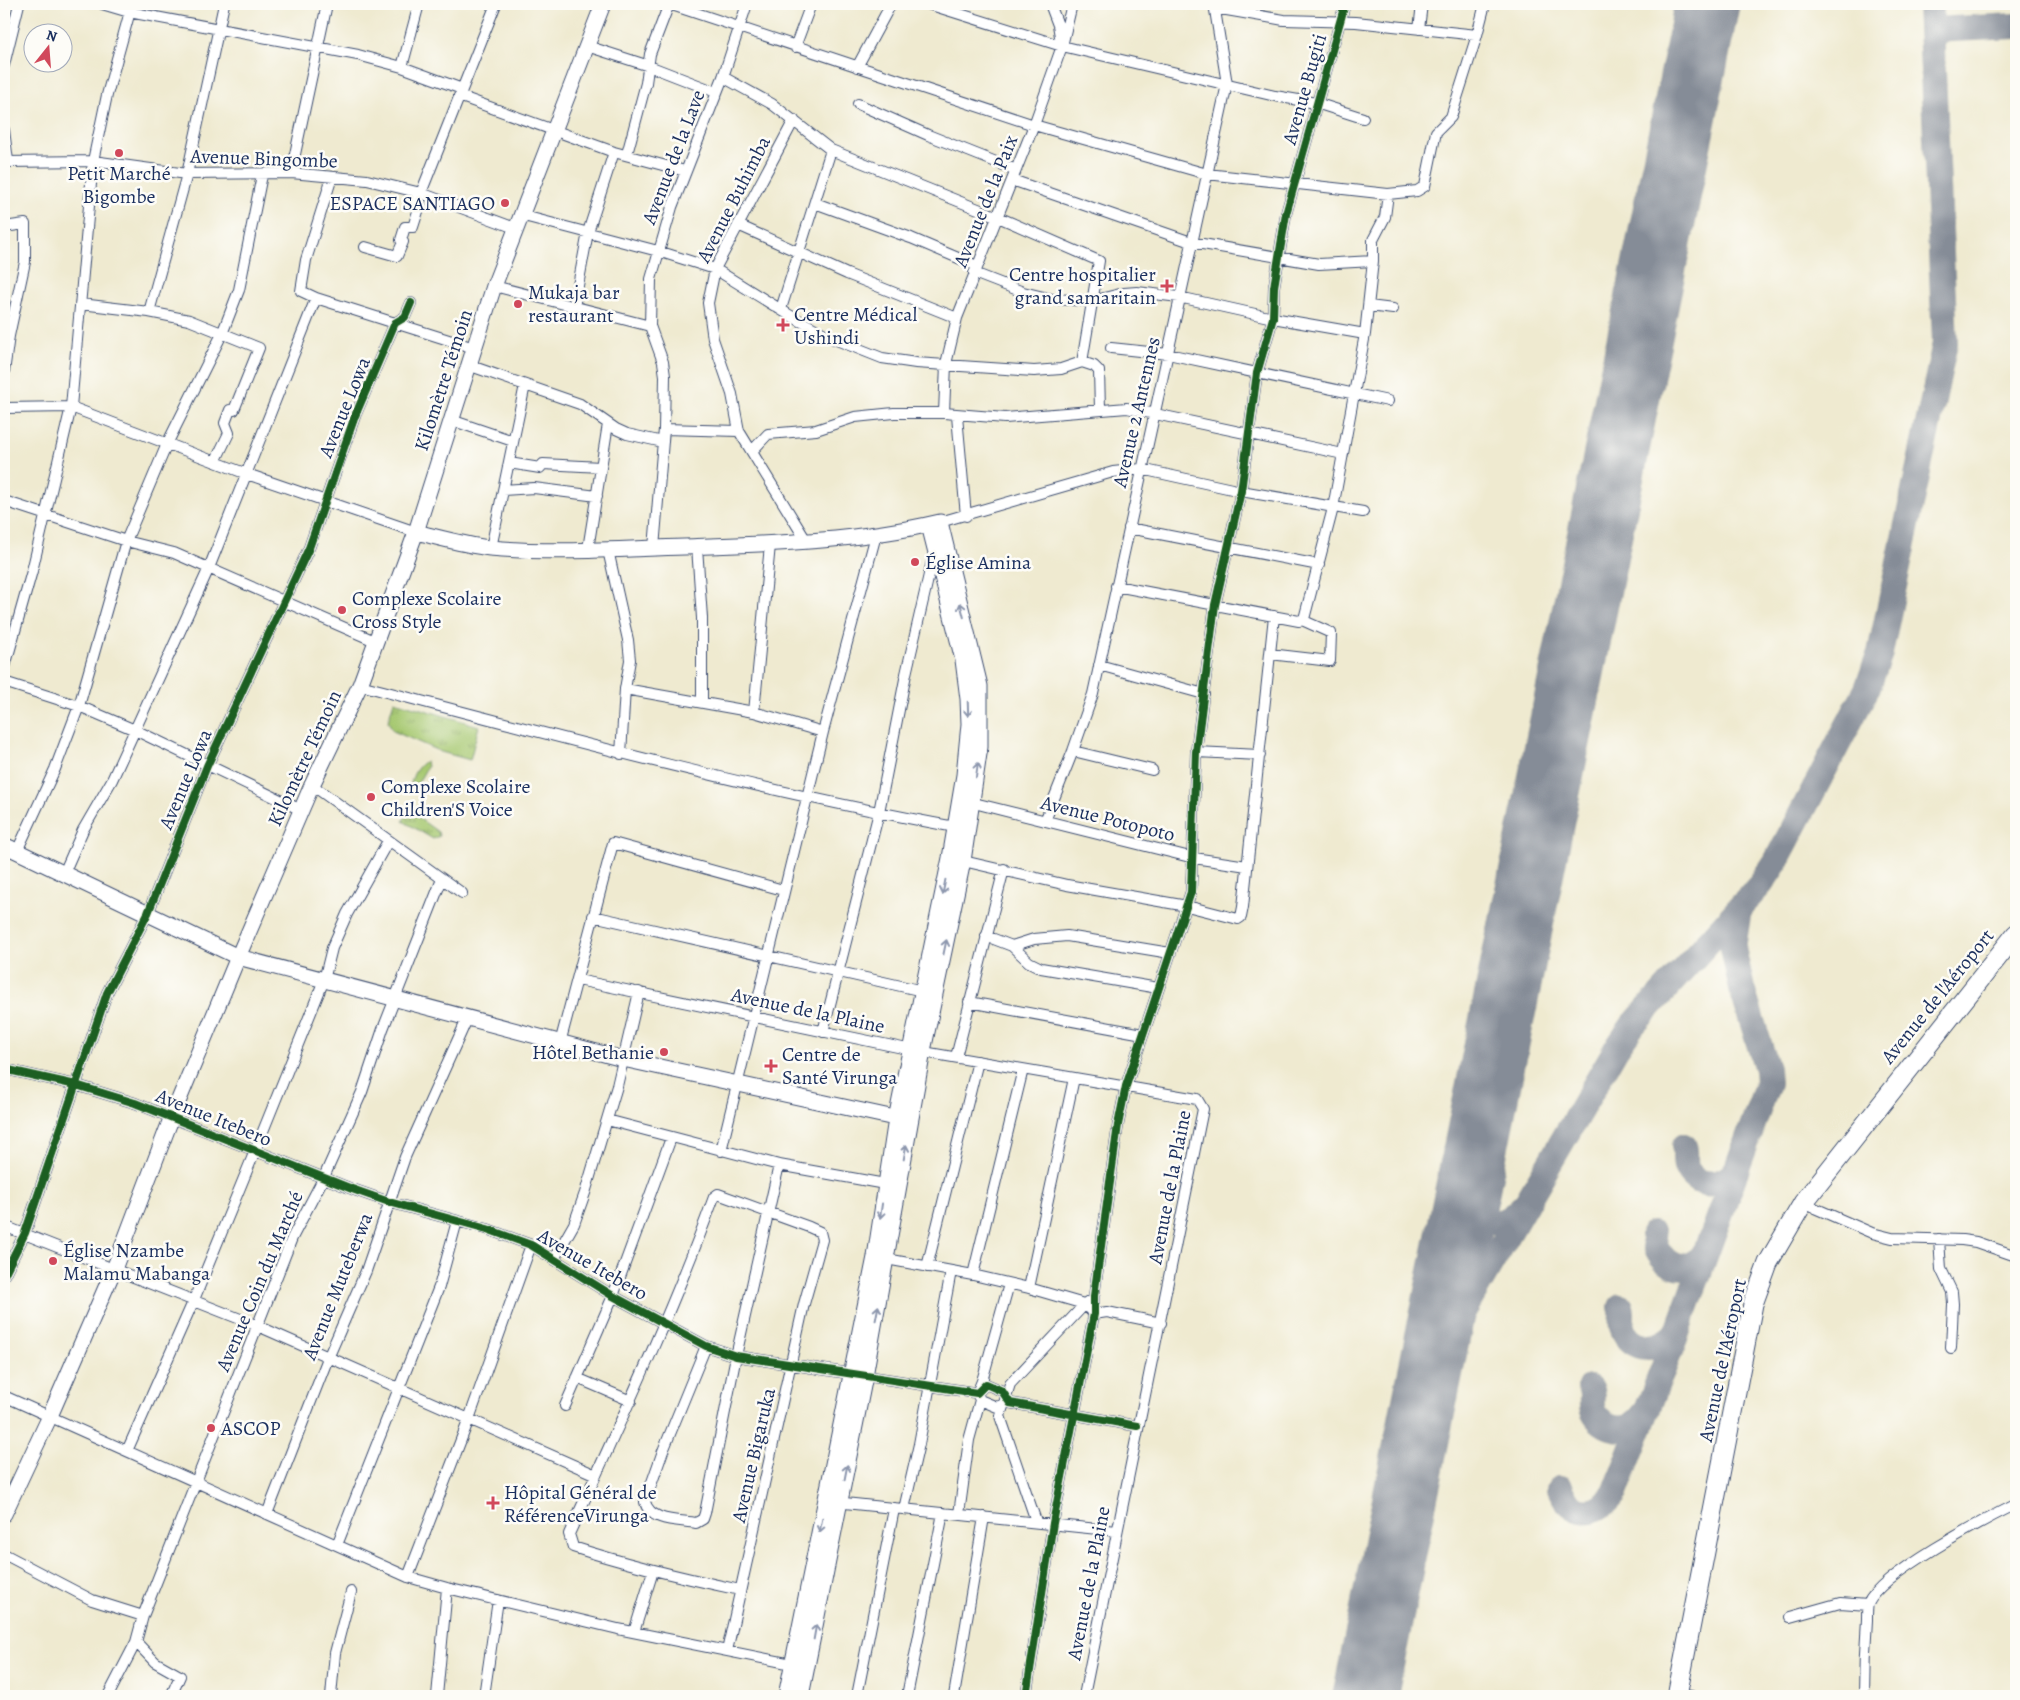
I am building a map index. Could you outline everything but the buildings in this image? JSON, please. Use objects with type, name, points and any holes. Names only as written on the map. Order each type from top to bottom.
[{"type":"highway","name":"Avenue de l'Aéroport","points":[[1682,1695],[1753,1304],[1768,1263],[1803,1203],[2016,934]]},
{"type":"main road","name":"Kilomètre Témoin","points":[[4,1514],[50,1416],[114,1268],[171,1119],[301,810],[360,685],[416,532],[468,364],[517,221],[603,4]]},
{"type":"main road","points":[[416,532],[468,545],[491,548],[608,550],[770,545],[807,542],[876,535],[934,523]]},
{"type":"main road","points":[[934,523],[935,547],[962,660],[973,687]]},
{"type":"main road","points":[[801,1696],[801,1666],[881,1258],[903,1120],[967,801],[969,724],[973,687],[934,523]]},
{"type":"main road","points":[[917,1050],[923,991],[956,859],[955,827],[967,801]]},
{"type":"main road","points":[[10,848],[238,957],[623,1059],[903,1120]]},
{"type":"main road","points":[[881,1258],[885,1184],[903,1120]]},
{"type":"main road","points":[[786,1696],[801,1666]]},
{"type":"street","points":[[4,66],[19,4]]},
{"type":"street","points":[[102,4],[130,8],[219,30],[317,47],[402,66],[554,130],[614,152],[685,171]]},
{"type":"street","points":[[149,312],[187,174],[224,4]]},
{"type":"street","points":[[291,173],[326,4]]},
{"type":"street","points":[[402,66],[419,4]]},
{"type":"street","points":[[365,248],[396,256],[404,242],[401,240],[405,227],[413,227],[420,205],[414,202],[421,193],[496,4]]},
{"type":"street","points":[[627,154],[650,66],[650,54],[669,4],[795,48],[1034,125],[1207,174],[1388,194],[1417,191],[1425,186],[1436,132],[1451,117],[1477,34],[1484,4]]},
{"type":"street","name":"Avenue de la Lave","points":[[650,326],[651,279],[658,251],[685,171],[723,77],[747,4]]},
{"type":"street","points":[[795,48],[811,4]]},
{"type":"street","points":[[857,67],[891,4]]},
{"type":"street","points":[[928,4],[1062,46],[1316,103],[1363,118]]},
{"type":"street","points":[[1050,4],[1058,24],[1062,46]]},
{"type":"street","name":"Avenue de la Paix","points":[[944,414],[946,364],[957,318],[1034,125],[1062,46],[1072,4]]},
{"type":"street","name":"Avenue Bugiti","points":[[1026,1696],[1053,1523],[1094,1314],[1094,1296],[1118,1125],[1126,1086],[1191,892],[1194,858],[1196,752],[1215,605],[1241,491],[1256,373],[1273,318],[1274,287],[1278,257],[1293,184],[1345,4]]},
{"type":"street","points":[[1419,29],[1422,4]]},
{"type":"street","points":[[1215,6],[1235,7],[1284,20],[1340,21],[1477,34]]},
{"type":"street","name":"Avenue 2 Antennes","points":[[1045,821],[1074,751],[1093,694],[1226,84],[1215,6]]},
{"type":"street","points":[[4,670],[32,571],[71,407],[93,161],[107,95],[130,8]]},
{"type":"street","points":[[587,46],[650,66],[716,92]]},
{"type":"street","points":[[723,77],[772,104],[831,150],[998,217],[1099,261],[1082,362],[1099,371],[1100,409]]},
{"type":"street","points":[[858,104],[1014,175],[1191,242],[1318,264],[1373,261]]},
{"type":"street","name":"Avenue Buhimba","points":[[794,120],[716,269],[708,303],[709,320],[732,394],[739,431],[807,542]]},
{"type":"street","points":[[4,130],[6,162]]},
{"type":"street","points":[[781,310],[831,150]]},
{"type":"street","points":[[574,307],[588,232],[614,152]]},
{"type":"street","name":"Avenue Bingombe","points":[[6,162],[93,161],[187,174],[291,173],[367,180],[421,193],[517,221],[588,232],[716,269],[781,310],[834,339],[882,358],[1034,371],[1061,369],[1082,362]]},
{"type":"street","points":[[10,848],[55,768],[78,706],[126,541],[167,444],[222,334],[239,290],[262,174]]},
{"type":"street","points":[[332,177],[306,260],[301,291],[316,298],[474,348]]},
{"type":"street","points":[[1302,620],[1306,616],[1333,508],[1365,334],[1373,261],[1373,240],[1385,216],[1388,194]]},
{"type":"street","points":[[815,203],[911,238],[1023,292],[1052,299],[1092,301],[1124,293],[1179,297],[1273,318],[1365,334]]},
{"type":"street","points":[[4,227],[25,224],[25,262],[8,336],[4,372]]},
{"type":"street","points":[[738,225],[799,253],[957,318]]},
{"type":"street","points":[[494,286],[650,326],[663,362],[664,428],[654,548]]},
{"type":"street","points":[[64,873],[83,830],[111,784],[209,568],[316,298]]},
{"type":"street","name":"Avenue Lowa","points":[[4,1275],[24,1233],[106,993],[148,913],[207,766],[309,548],[324,501],[356,416],[395,323],[405,317],[411,303]]},
{"type":"street","points":[[80,304],[149,312],[193,321],[259,348],[234,410],[230,410],[225,423],[229,432],[215,462]]},
{"type":"street","points":[[1369,306],[1393,309]]},
{"type":"street","points":[[1111,348],[1168,354],[1388,401]]},
{"type":"street","points":[[468,364],[580,404],[608,424],[627,434],[663,442]]},
{"type":"street","points":[[491,548],[525,384]]},
{"type":"street","points":[[4,408],[71,407],[247,474],[416,532]]},
{"type":"street","points":[[752,452],[766,436],[772,433],[816,430],[865,416],[944,414],[1005,418],[1127,408],[1249,432],[1343,454]]},
{"type":"street","points":[[957,416],[966,516]]},
{"type":"street","points":[[451,420],[513,441]]},
{"type":"street","points":[[588,549],[608,424]]},
{"type":"street","points":[[664,428],[739,431]]},
{"type":"street","points":[[509,463],[540,468],[543,464],[601,467]]},
{"type":"street","points":[[934,523],[966,516],[1113,472],[1141,469],[1241,491],[1363,512]]},
{"type":"street","points":[[503,490],[534,488],[597,496]]},
{"type":"street","points":[[4,501],[46,513],[126,541],[170,552],[284,600],[376,642]]},
{"type":"street","points":[[1129,528],[1319,565]]},
{"type":"street","points":[[721,1151],[783,890],[876,535]]},
{"type":"street","points":[[754,712],[770,545]]},
{"type":"street","points":[[697,547],[702,618],[702,702]]},
{"type":"street","points":[[823,1032],[879,812],[906,674],[935,547]]},
{"type":"street","points":[[608,550],[628,640],[630,660],[625,689],[621,754]]},
{"type":"street","points":[[1116,586],[1302,620],[1331,633],[1330,661],[1270,654]]},
{"type":"street","points":[[956,859],[1067,884],[1187,906],[1238,919],[1241,916],[1243,907],[1274,616]]},
{"type":"street","points":[[1099,665],[1204,694]]},
{"type":"street","points":[[4,682],[78,706],[135,730],[301,810]]},
{"type":"street","points":[[360,685],[621,754],[879,812],[955,827]]},
{"type":"street","points":[[625,689],[754,712],[823,732]]},
{"type":"street","points":[[1074,751],[1152,770]]},
{"type":"street","points":[[1196,752],[1260,755]]},
{"type":"street","points":[[312,785],[462,893]]},
{"type":"street","name":"Avenue Potopoto","points":[[967,801],[1194,858],[1247,866]]},
{"type":"street","points":[[127,1451],[193,1302],[255,1151],[324,980],[332,948],[347,914],[388,841]]},
{"type":"street","points":[[560,1043],[613,843],[783,890]]},
{"type":"street","points":[[956,1057],[1004,869]]},
{"type":"street","name":"Avenue Coin du Marché","points":[[108,1696],[136,1642],[143,1616],[295,1231],[324,1177],[362,1092],[383,1029],[442,879]]},
{"type":"street","points":[[593,916],[923,991]]},
{"type":"street","points":[[986,936],[1012,946],[1030,962],[1041,968],[1158,988]]},
{"type":"street","points":[[1012,946],[1034,939],[1067,936],[1170,953]]},
{"type":"street","name":"Avenue de la Plaine","points":[[578,980],[917,1050],[1197,1098],[1203,1105],[1161,1324],[1137,1426],[1084,1696]]},
{"type":"street","points":[[554,1259],[576,1219],[607,1120],[639,992]]},
{"type":"street","points":[[969,1002],[1143,1034]]},
{"type":"street","name":"Avenue Muteberwa","points":[[267,1514],[328,1358],[366,1271],[389,1202],[420,1120],[468,1018]]},
{"type":"street","points":[[927,1267],[978,1061]]},
{"type":"street","name":"Avenue Itebero","points":[[4,1069],[76,1085],[136,1103],[171,1119],[389,1202],[487,1229],[530,1245],[613,1296],[706,1346],[736,1356],[791,1366],[929,1384],[979,1396],[986,1384],[998,1387],[1002,1391],[1004,1402],[1137,1426]]},
{"type":"street","points":[[973,1274],[1022,1069]]},
{"type":"street","points":[[1029,1288],[1074,1078]]},
{"type":"street","points":[[607,1120],[780,1165],[885,1184]]},
{"type":"street","points":[[565,1406],[613,1296],[671,1138]]},
{"type":"street","points":[[706,1346],[645,1502],[647,1510],[655,1516],[696,1524],[704,1519],[736,1356],[780,1165]]},
{"type":"street","name":"Avenue Bigaruka","points":[[664,1323],[684,1278],[714,1197],[723,1194],[820,1232],[822,1236],[726,1651]]},
{"type":"street","points":[[1803,1203],[1872,1233],[1892,1238],[1976,1242],[2016,1256]]},
{"type":"street","points":[[337,1545],[439,1286],[457,1221]]},
{"type":"street","points":[[4,1226],[258,1326],[596,1476]]},
{"type":"street","points":[[1939,1239],[1941,1269],[1952,1292],[1954,1304],[1950,1348]]},
{"type":"street","points":[[408,1577],[469,1419],[530,1245]]},
{"type":"street","points":[[881,1258],[973,1274],[1029,1288],[1084,1304],[1094,1314],[1107,1312],[1161,1324]]},
{"type":"street","points":[[857,1696],[899,1509],[919,1444],[951,1271]]},
{"type":"street","points":[[959,1514],[969,1440],[982,1382],[1009,1284]]},
{"type":"street","points":[[1036,1521],[1000,1416],[1010,1384],[1084,1304],[1094,1296]]},
{"type":"street","points":[[664,1323],[631,1401],[569,1534],[570,1542],[574,1547],[653,1571],[740,1590]]},
{"type":"street","points":[[577,1378],[631,1401]]},
{"type":"street","points":[[4,1396],[408,1577],[634,1632],[801,1666]]},
{"type":"street","points":[[979,1396],[986,1404],[997,1407],[1004,1402]]},
{"type":"street","points":[[833,1502],[1036,1521],[1117,1531]]},
{"type":"street","points":[[1864,1696],[1864,1648],[1868,1604],[1882,1588],[1915,1562],[1975,1525],[2016,1504]]},
{"type":"street","points":[[907,1696],[943,1513]]},
{"type":"street","points":[[954,1696],[984,1517]]},
{"type":"street","points":[[4,1554],[92,1600],[143,1616]]},
{"type":"street","points":[[634,1632],[653,1571]]},
{"type":"street","points":[[437,1696],[447,1588]]},
{"type":"street","points":[[331,1696],[335,1653],[351,1592]]},
{"type":"street","points":[[484,1696],[498,1600]]},
{"type":"street","points":[[1790,1617],[1840,1603],[1868,1604]]},
{"type":"street","points":[[136,1642],[155,1662],[180,1676],[170,1696]]},
{"type":"green space","points":[[394,701],[479,726],[470,760],[441,752],[393,731],[388,721]]},
{"type":"green space","points":[[426,761],[427,767],[418,783],[411,784],[416,771]]},
{"type":"green space","points":[[409,811],[438,832],[439,836],[433,839],[403,821]]},
{"type":"taxiway","points":[[1430,1373],[1442,1348],[1616,1049],[1633,1025],[1761,884],[1775,863],[1867,689],[1880,653],[1945,343],[1930,4]]},
{"type":"taxiway","points":[[1931,30],[2016,26]]},
{"type":"taxiway","points":[[1560,1489],[1571,1505],[1585,1510],[1593,1510],[1608,1501],[1615,1493],[1677,1333],[1768,1083],[1767,1069],[1742,989],[1733,948],[1739,909]]},
{"type":"taxiway","points":[[1684,1146],[1687,1169],[1697,1180],[1704,1183],[1718,1182],[1725,1180],[1736,1170]]},
{"type":"taxiway","points":[[1467,1191],[1476,1212],[1489,1222],[1505,1220],[1514,1215],[1523,1206]]},
{"type":"taxiway","points":[[1653,1234],[1661,1255],[1675,1266],[1683,1267],[1691,1264],[1699,1259],[1706,1249]]},
{"type":"taxiway","points":[[1621,1307],[1621,1322],[1626,1336],[1639,1346],[1655,1346],[1670,1339],[1677,1333]]},
{"type":"taxiway","points":[[1590,1388],[1593,1411],[1605,1425],[1617,1428],[1629,1427],[1639,1420],[1648,1409]]},
{"type":"runway","points":[[1365,1696],[1707,4]]},
{"type":"cycle path","points":[[1026,1696],[1053,1523],[1094,1314],[1094,1296],[1118,1125],[1126,1086],[1191,892],[1196,752],[1215,605],[1241,491],[1257,373],[1273,318],[1274,287],[1286,214],[1345,4]]},
{"type":"cycle path","points":[[4,1275],[25,1233],[107,993],[148,913],[207,766],[309,548],[355,416],[395,323],[405,317],[411,303]]},
{"type":"cycle path","points":[[4,1069],[76,1085],[135,1103],[352,1189],[389,1202],[487,1229],[531,1245],[613,1296],[706,1346],[736,1356],[977,1393],[986,1384],[1002,1391],[1010,1403],[1137,1426]]},
{"type":"place","name":"Petit Marché Bigombe","points":[[119,153]]},
{"type":"place","name":"ESPACE SANTIAGO","points":[[505,203]]},
{"type":"place","name":"Centre hospitalier grand samaritain","points":[[1167,286]]},
{"type":"place","name":"Mukaja bar restaurant","points":[[518,304]]},
{"type":"place","name":"Centre Médical Ushindi","points":[[783,325]]},
{"type":"place","name":"Église Amina","points":[[915,562]]},
{"type":"place","name":"Complexe Scolaire Cross Style","points":[[342,610]]},
{"type":"place","name":"Complexe Scolaire Children'S Voice","points":[[371,797]]},
{"type":"place","name":"Hôtel Bethanie","points":[[664,1052]]},
{"type":"place","name":"Centre de Santé Virunga","points":[[771,1066]]},
{"type":"place","name":"Église Nzambe Malamu Mabanga","points":[[53,1261]]},
{"type":"place","name":"ASCOP","points":[[211,1428]]},
{"type":"place","name":"Hôpital Général de RéférenceVirunga","points":[[493,1503]]}]
